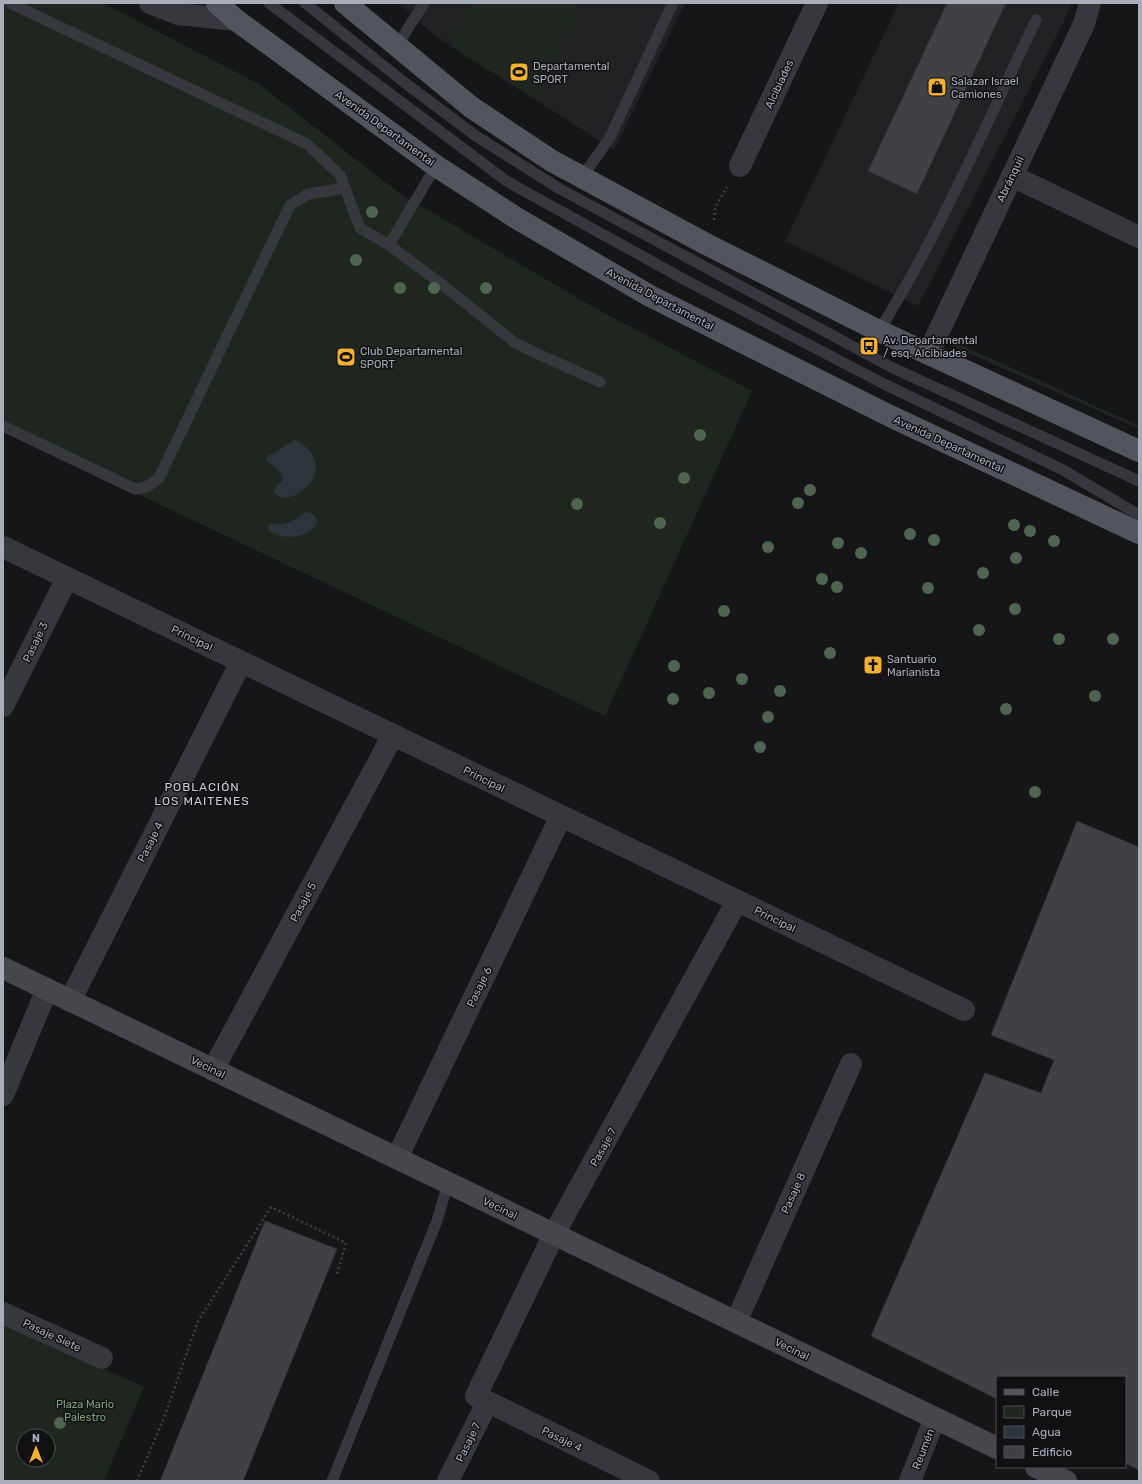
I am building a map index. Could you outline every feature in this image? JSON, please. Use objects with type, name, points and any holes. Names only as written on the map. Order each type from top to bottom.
[{"type":"main road","name":"Avenida Departamental","points":[[217,3],[236,20],[436,166],[518,219],[650,296],[890,416],[1139,533]]},
{"type":"main road","points":[[345,3],[471,107],[552,161],[706,244],[879,332],[1139,451]]},
{"type":"street","points":[[150,3],[178,14],[236,20]]},
{"type":"street","name":"Alcibiades","points":[[740,166],[818,3]]},
{"type":"street","name":"Abránquil","points":[[928,354],[1084,24],[1090,3]]},
{"type":"street","points":[[1012,176],[1139,238]]},
{"type":"street","name":"Principal","points":[[3,547],[964,1010]]},
{"type":"street","name":"Pasaje 3","points":[[3,706],[67,578]]},
{"type":"street","name":"Pasaje 4","points":[[70,1000],[241,662]]},
{"type":"street","name":"Pasaje 5","points":[[213,1070],[392,735]]},
{"type":"street","name":"Pasaje 6","points":[[397,1158],[562,816]]},
{"type":"street","name":"Pasaje 7","points":[[448,1481],[554,1234],[737,901]]},
{"type":"street","name":"Vecinal","points":[[3,968],[996,1448]]},
{"type":"street","points":[[3,1095],[47,989]]},
{"type":"street","name":"Pasaje 8","points":[[736,1322],[851,1064]]},
{"type":"street","name":"Pasaje Siete","points":[[3,1313],[102,1358]]},
{"type":"street","name":"Pasaje 4","points":[[482,1399],[648,1481]]},
{"type":"street","name":"Reumén","points":[[910,1481],[935,1418]]},
{"type":"street","points":[[1038,1468],[1066,1481]]},
{"type":"lane","points":[[10,3],[307,144],[340,175],[360,228],[389,244],[514,342],[600,382]]},
{"type":"lane","points":[[269,3],[508,182],[694,285],[884,384],[1063,470],[1139,515]]},
{"type":"lane","points":[[305,3],[405,83],[476,136],[560,188],[893,368],[1139,481]]},
{"type":"lane","points":[[397,46],[424,3]]},
{"type":"lane","points":[[582,177],[609,139],[673,3]]},
{"type":"lane","points":[[879,332],[900,297],[934,232],[1036,20]]},
{"type":"lane","points":[[389,244],[436,166]]},
{"type":"lane","points":[[3,426],[135,489],[145,488],[152,484],[159,478],[290,205],[308,194],[345,188]]},
{"type":"lane","points":[[332,1481],[437,1221],[448,1183]]},
{"type":"path","points":[[714,227],[715,207],[740,166]]},
{"type":"path","points":[[136,1481],[164,1418],[198,1320],[271,1207],[346,1242],[337,1274]]},
{"type":"shaded area","points":[[399,3],[685,3],[614,150],[434,35]]},
{"type":"shaded area","points":[[899,3],[1071,3],[1063,23],[918,306],[785,241]]},
{"type":"green space","name":"Club Departamental SPORT","points":[[3,3],[103,3],[259,84],[399,193],[593,307],[752,391],[605,716],[3,430]]},
{"type":"green space","name":"Departamental SPORT","points":[[472,3],[581,3],[533,98],[450,46]]},
{"type":"green space","points":[[944,337],[1139,426],[1139,429],[942,341]]},
{"type":"green space","name":"Plaza Mario Palestro","points":[[3,1323],[144,1387],[104,1481],[3,1481]]},
{"type":"water","points":[[295,440],[309,451],[315,462],[315,473],[310,483],[302,491],[292,496],[282,497],[274,493],[276,486],[282,482],[283,478],[281,473],[267,461],[266,458]]},
{"type":"water","points":[[305,512],[314,515],[317,522],[313,529],[308,533],[289,537],[276,535],[268,528],[271,524],[291,522]]},
{"type":"building","name":"Salazar Israel Camiones","points":[[947,3],[1006,3],[917,194],[868,171]]},
{"type":"building","points":[[1077,821],[1139,847],[1139,1470],[1126,1464],[1126,1376],[996,1376],[996,1398],[871,1336],[985,1073],[1041,1093],[1054,1060],[991,1035]]},
{"type":"building","points":[[265,1221],[337,1249],[243,1481],[160,1481]]},
{"type":"place","name":"Departamental SPORT","points":[[519,72]]},
{"type":"place","name":"Salazar Israel Camiones","points":[[937,87]]},
{"type":"place","name":"Av. Departamental / esq. Alcibiades","points":[[869,346]]},
{"type":"place","name":"Club Departamental SPORT","points":[[346,357]]},
{"type":"place","name":"Santuario Marianista","points":[[873,665]]},
{"type":"district","name":"POBLACIÓN LOS MAITENES","points":[[202,794]]}]
